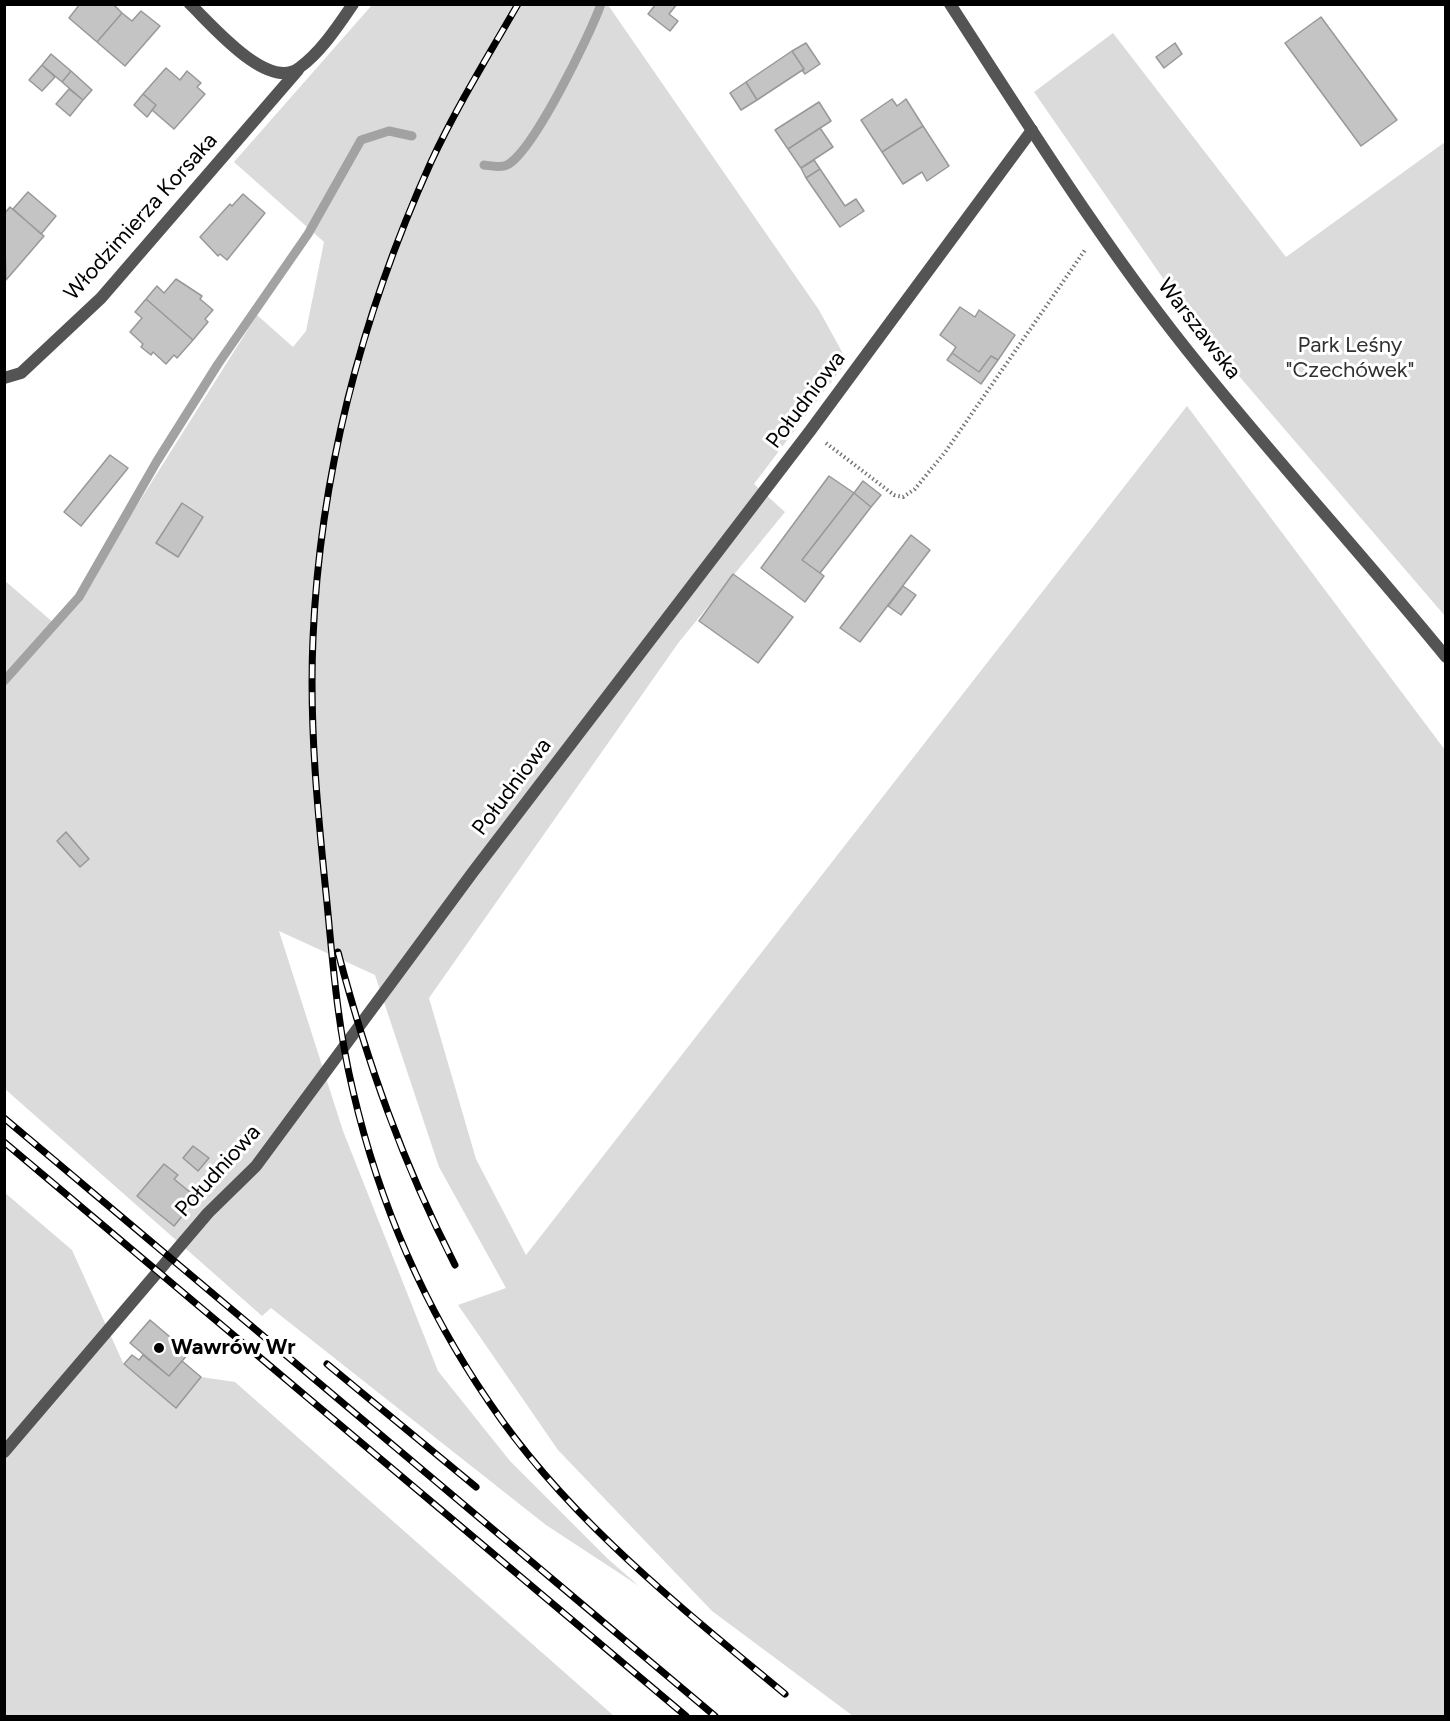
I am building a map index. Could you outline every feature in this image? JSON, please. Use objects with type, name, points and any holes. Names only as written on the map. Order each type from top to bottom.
[{"type":"street","points":[[190,4],[248,59],[275,73],[298,70]]},
{"type":"street","name":"Włodzimierza Korsaka","points":[[4,378],[21,373],[101,298],[298,70],[329,38],[353,4]]},
{"type":"street","name":"Warszawska","points":[[950,4],[1099,230],[1200,366],[1446,657]]},
{"type":"street","name":"Południowa","points":[[4,1452],[208,1213],[256,1166],[473,872],[810,431],[1032,130]]},
{"type":"path","points":[[810,431],[894,495],[903,497],[915,489],[1032,330],[1099,230]]},
{"type":"green space","points":[[372,5],[608,5],[819,310],[847,361],[754,484],[785,512],[679,642],[429,998],[476,1159],[526,1255],[1187,406],[1445,750],[1445,1716],[853,1716],[712,1611],[558,1450],[458,1305],[506,1288],[439,1167],[375,975],[279,931],[343,1131],[438,1371],[510,1461],[608,1559],[639,1586],[546,1525],[271,1308],[262,1316],[5,1089],[4,580],[55,624],[79,597],[257,315],[293,347],[306,331],[324,242],[234,162]]},
{"type":"green space","name":"Park Leśny \"Czechówek\"","points":[[1113,33],[1286,257],[1445,142],[1445,616],[1196,326],[1034,92]]},
{"type":"green space","points":[[4,1192],[72,1250],[124,1365],[176,1408],[201,1377],[235,1382],[614,1716],[5,1716]]},
{"type":"building","points":[[80,4],[113,4],[122,13],[97,42],[69,18]]},
{"type":"building","points":[[656,4],[677,4],[669,14],[678,21],[670,31],[648,14]]},
{"type":"building","points":[[141,11],[160,26],[125,66],[97,42],[122,13],[132,21]]},
{"type":"building","points":[[1321,17],[1397,120],[1361,146],[1285,43]]},
{"type":"building","points":[[806,43],[820,64],[805,74],[792,51]]},
{"type":"building","points":[[1175,43],[1182,54],[1164,68],[1156,57]]},
{"type":"building","points":[[792,51],[804,69],[757,100],[746,82]]},
{"type":"building","points":[[51,54],[71,71],[62,82],[42,65]]},
{"type":"building","points":[[42,65],[55,77],[42,91],[29,80]]},
{"type":"building","points":[[166,68],[180,80],[187,71],[201,83],[197,87],[205,94],[174,129],[152,110],[156,105],[143,94]]},
{"type":"building","points":[[71,71],[92,90],[83,100],[62,82]]},
{"type":"building","points":[[746,82],[757,100],[741,110],[730,93]]},
{"type":"building","points":[[69,89],[83,100],[70,116],[56,104]]},
{"type":"building","points":[[143,94],[156,105],[147,117],[134,105]]},
{"type":"building","points":[[892,99],[897,106],[906,99],[923,126],[882,152],[861,120]]},
{"type":"building","points":[[819,102],[831,121],[788,149],[775,130]]},
{"type":"building","points":[[923,126],[949,166],[927,181],[922,172],[903,184],[882,152]]},
{"type":"building","points":[[820,128],[833,147],[801,168],[788,149]]},
{"type":"building","points":[[814,160],[820,169],[806,178],[801,168]]},
{"type":"building","points":[[820,169],[845,206],[856,199],[864,211],[840,227],[806,178]]},
{"type":"building","points":[[28,192],[56,216],[41,234],[13,209]]},
{"type":"building","points":[[243,194],[265,213],[227,260],[220,254],[218,256],[200,237],[230,204],[232,206]]},
{"type":"building","points":[[10,207],[44,236],[6,280],[4,214]]},
{"type":"building","points":[[176,279],[202,296],[200,299],[213,310],[205,319],[208,322],[193,340],[146,299],[157,286],[164,293]]},
{"type":"building","points":[[146,299],[193,340],[177,358],[174,355],[166,364],[153,352],[151,355],[141,347],[143,344],[130,332],[142,318],[135,312]]},
{"type":"building","points":[[960,307],[975,317],[979,310],[1015,335],[998,360],[991,356],[979,372],[952,353],[956,347],[940,335]]},
{"type":"building","points":[[952,353],[979,372],[991,356],[998,360],[981,384],[947,360]]},
{"type":"building","points":[[110,455],[128,468],[81,526],[64,512]]},
{"type":"building","points":[[829,476],[854,493],[802,560],[824,576],[805,602],[761,568]]},
{"type":"building","points":[[863,481],[881,495],[871,507],[854,493]]},
{"type":"building","points":[[854,493],[871,507],[820,573],[802,560]]},
{"type":"building","points":[[182,503],[203,517],[178,557],[156,543]]},
{"type":"building","points":[[911,535],[930,550],[860,642],[840,628]]},
{"type":"building","points":[[733,574],[793,617],[758,663],[699,621]]},
{"type":"building","points":[[903,586],[916,595],[901,615],[888,606]]},
{"type":"building","points":[[66,832],[89,859],[80,867],[57,841]]},
{"type":"building","points":[[193,1146],[209,1158],[198,1171],[183,1158]]},
{"type":"building","points":[[164,1164],[178,1175],[174,1179],[197,1198],[174,1226],[137,1196]]},
{"type":"building","name":"Wawrów Wr","points":[[150,1320],[189,1353],[169,1376],[130,1343]]},
{"type":"building","points":[[132,1355],[139,1360],[143,1355],[169,1376],[182,1361],[201,1377],[176,1408],[124,1364]]},
{"type":"waterway","points":[[484,165],[499,167],[507,165],[518,156],[531,139],[560,91],[601,4]]},
{"type":"waterway","points":[[4,681],[79,597],[157,461],[218,364],[308,234],[361,140],[389,131],[412,136]]},
{"type":"railway","points":[[518,4],[441,142],[407,219],[366,335],[335,454],[317,576],[312,705],[331,950],[343,1044],[364,1133],[390,1214],[406,1253],[444,1329],[489,1402],[553,1484],[589,1522],[665,1593],[785,1694]]},
{"type":"railway","points":[[338,952],[361,1034],[388,1112],[419,1188],[455,1265]]},
{"type":"railway","points":[[4,1118],[715,1716]]},
{"type":"railway","points":[[4,1142],[686,1716]]},
{"type":"railway","points":[[327,1364],[476,1487]]},
{"type":"place","name":"Wawrów Wr","points":[[159,1348]]}]
